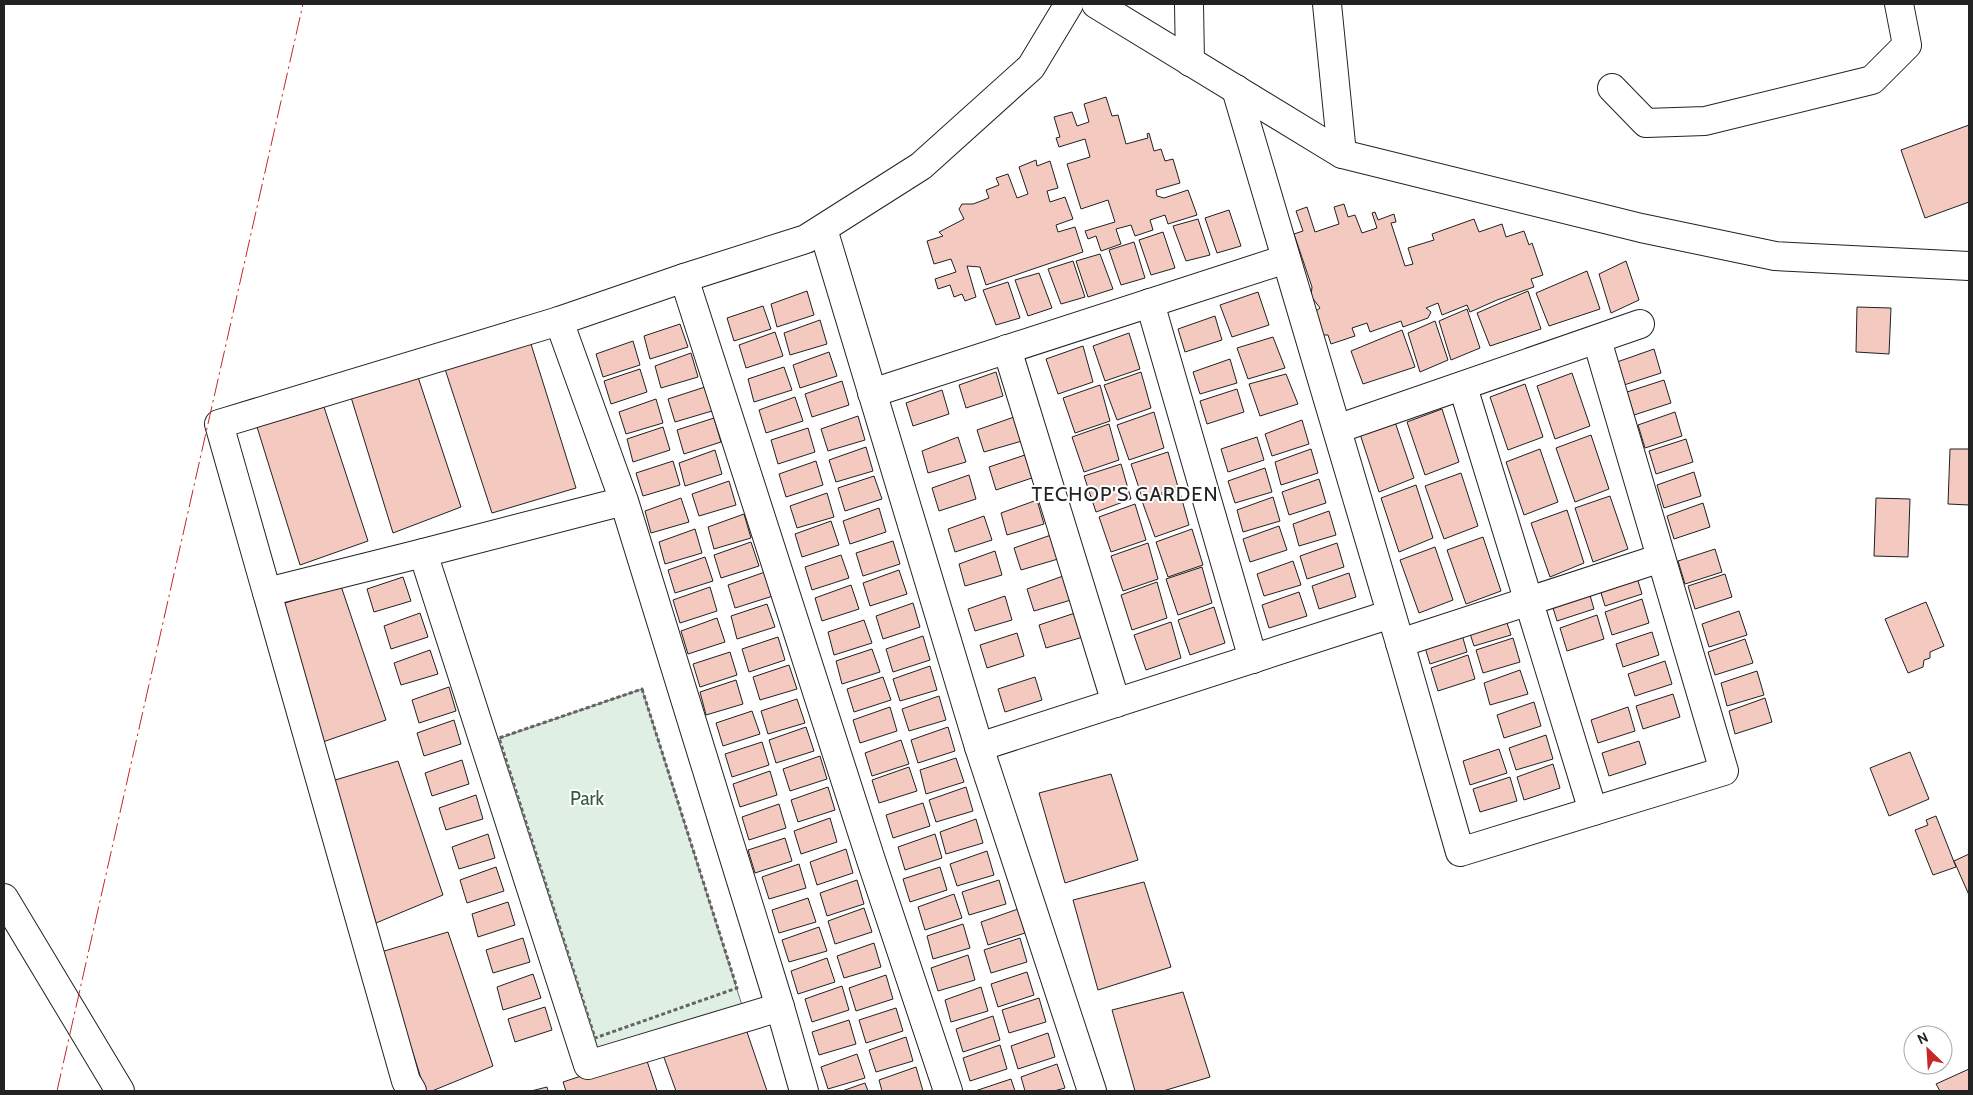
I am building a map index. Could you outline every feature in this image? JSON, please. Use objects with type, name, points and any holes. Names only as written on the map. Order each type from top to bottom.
[{"type":"street","points":[[412,1091],[406,1081],[219,424],[560,321],[684,278],[806,239],[921,166],[1031,66],[1069,4]]},
{"type":"street","points":[[1096,4],[1342,154],[1641,228],[1775,256],[1969,266]]},
{"type":"street","points":[[1189,4],[1190,62]]},
{"type":"street","points":[[1327,4],[1342,154]]},
{"type":"street","points":[[1612,88],[1646,124],[1704,121],[1872,80],[1907,45],[1899,4]]},
{"type":"street","points":[[1236,89],[1460,852],[1724,771],[1597,340]]},
{"type":"street","points":[[823,229],[979,747],[1092,1091]]},
{"type":"street","points":[[872,393],[1286,259]]},
{"type":"street","points":[[684,278],[871,860],[948,1091]]},
{"type":"street","points":[[1150,304],[1253,658]]},
{"type":"street","points":[[560,321],[624,501],[780,1007],[804,1091]]},
{"type":"street","points":[[1337,430],[1640,324]]},
{"type":"street","points":[[1007,349],[1116,703]]},
{"type":"street","points":[[1463,387],[1593,811]]},
{"type":"street","points":[[267,592],[624,501]]},
{"type":"street","points":[[422,553],[588,1065],[780,1007]]},
{"type":"street","points":[[1400,643],[1661,558]]},
{"type":"street","points":[[979,747],[1391,614]]},
{"type":"street","points":[[4,898],[120,1091]]},
{"type":"path","points":[[642,689],[737,988],[595,1038],[499,738],[642,689]]},
{"type":"green space","name":"Park","points":[[642,689],[747,1021],[588,1065],[480,745]]},
{"type":"building","points":[[1106,97],[1112,116],[1118,115],[1126,144],[1148,138],[1147,134],[1149,133],[1154,151],[1161,149],[1165,161],[1173,159],[1180,183],[1156,190],[1157,196],[1164,198],[1188,190],[1197,215],[1168,224],[1165,215],[1150,220],[1153,230],[1135,236],[1131,225],[1116,229],[1121,244],[1101,251],[1096,236],[1088,239],[1085,231],[1115,222],[1108,200],[1081,209],[1067,164],[1090,157],[1085,139],[1059,147],[1056,138],[1060,137],[1054,117],[1072,112],[1077,126],[1089,122],[1084,104]]},
{"type":"building","points":[[1969,125],[1969,202],[1925,218],[1901,150]]},
{"type":"building","points":[[1036,160],[1037,166],[1050,161],[1058,188],[1047,191],[1050,202],[1065,197],[1073,219],[1056,225],[1058,232],[1075,227],[1083,252],[986,285],[980,267],[967,266],[976,297],[965,301],[962,294],[954,297],[950,285],[938,289],[935,279],[956,272],[951,259],[934,264],[927,241],[943,236],[939,232],[964,219],[959,209],[962,204],[973,204],[989,198],[986,190],[999,185],[996,178],[1008,174],[1017,198],[1028,194],[1019,167]]},
{"type":"building","points":[[1344,204],[1348,217],[1355,215],[1362,233],[1377,228],[1372,213],[1375,212],[1378,220],[1394,214],[1396,222],[1391,223],[1405,266],[1413,264],[1408,248],[1434,240],[1432,234],[1474,219],[1479,232],[1502,224],[1506,237],[1524,231],[1529,245],[1532,243],[1543,275],[1531,279],[1534,287],[1470,312],[1467,305],[1442,315],[1438,303],[1426,308],[1431,312],[1428,318],[1403,327],[1401,321],[1370,332],[1367,323],[1352,328],[1355,336],[1331,344],[1328,335],[1317,335],[1312,314],[1320,308],[1311,296],[1312,287],[1294,234],[1303,231],[1296,211],[1307,207],[1315,232],[1339,224],[1334,207]]},
{"type":"building","points":[[1229,210],[1241,246],[1217,253],[1205,218]]},
{"type":"building","points":[[1198,219],[1210,255],[1186,261],[1173,226]]},
{"type":"building","points":[[1163,232],[1175,268],[1151,275],[1139,240]]},
{"type":"building","points":[[1134,242],[1145,278],[1121,285],[1109,250]]},
{"type":"building","points":[[1100,254],[1113,289],[1088,297],[1076,261]]},
{"type":"building","points":[[1073,261],[1085,297],[1061,304],[1048,269]]},
{"type":"building","points":[[1626,261],[1639,300],[1611,313],[1599,274]]},
{"type":"building","points":[[1587,271],[1600,309],[1549,326],[1536,293]]},
{"type":"building","points":[[1039,273],[1052,308],[1028,316],[1015,280]]},
{"type":"building","points":[[1008,282],[1020,318],[996,325],[983,290]]},
{"type":"building","points":[[807,291],[814,315],[777,327],[771,304]]},
{"type":"building","points":[[1528,291],[1541,329],[1490,346],[1477,313]]},
{"type":"building","points":[[1258,292],[1269,325],[1232,337],[1220,305]]},
{"type":"building","points":[[763,306],[771,329],[734,341],[727,318]]},
{"type":"building","points":[[1857,307],[1891,308],[1889,354],[1856,352]]},
{"type":"building","points":[[1467,309],[1480,348],[1451,360],[1439,321]]},
{"type":"building","points":[[1215,316],[1222,340],[1185,352],[1178,329]]},
{"type":"building","points":[[820,320],[827,344],[790,355],[784,333]]},
{"type":"building","points":[[1435,321],[1448,360],[1420,372],[1408,333]]},
{"type":"building","points":[[680,324],[688,347],[650,359],[644,336]]},
{"type":"building","points":[[1402,330],[1415,367],[1363,384],[1351,351]]},
{"type":"building","points":[[775,332],[783,356],[746,368],[739,345]]},
{"type":"building","points":[[1129,333],[1140,369],[1105,381],[1093,346]]},
{"type":"building","points":[[1273,337],[1285,368],[1248,379],[1237,348]]},
{"type":"building","points":[[530,341],[576,488],[492,513],[444,366]]},
{"type":"building","points":[[633,341],[640,365],[603,377],[596,354]]},
{"type":"building","points":[[1083,346],[1093,382],[1058,394],[1046,359]]},
{"type":"building","points":[[1654,349],[1661,373],[1624,385],[1617,362]]},
{"type":"building","points":[[829,352],[837,376],[800,388],[793,365]]},
{"type":"building","points":[[691,353],[698,377],[661,388],[655,366]]},
{"type":"building","points":[[1230,359],[1237,383],[1200,394],[1193,372]]},
{"type":"building","points":[[784,367],[792,390],[754,402],[748,379]]},
{"type":"building","points":[[640,369],[647,392],[611,404],[604,381]]},
{"type":"building","points":[[996,372],[1003,396],[966,408],[959,385]]},
{"type":"building","points":[[1141,372],[1151,408],[1117,420],[1104,385]]},
{"type":"building","points":[[1572,373],[1590,426],[1555,439],[1537,386]]},
{"type":"building","points":[[417,374],[461,507],[393,533],[350,394]]},
{"type":"building","points":[[1286,374],[1298,404],[1260,416],[1249,384]]},
{"type":"building","points":[[1664,380],[1671,403],[1634,415],[1627,392]]},
{"type":"building","points":[[842,381],[849,405],[812,417],[805,394]]},
{"type":"building","points":[[1525,384],[1543,437],[1508,450],[1490,397]]},
{"type":"building","points":[[1100,385],[1110,421],[1075,433],[1063,398]]},
{"type":"building","points":[[705,387],[712,411],[675,422],[668,399]]},
{"type":"building","points":[[1237,389],[1244,412],[1207,424],[1200,401]]},
{"type":"building","points":[[942,390],[949,414],[913,426],[906,403]]},
{"type":"building","points":[[795,397],[803,421],[766,433],[759,410]]},
{"type":"building","points":[[656,399],[663,423],[626,434],[619,412]]},
{"type":"building","points":[[324,407],[368,541],[300,565],[257,427]]},
{"type":"building","points":[[1442,409],[1459,462],[1425,475],[1407,422]]},
{"type":"building","points":[[1154,412],[1164,448],[1129,460],[1117,425]]},
{"type":"building","points":[[1675,412],[1682,436],[1645,448],[1638,425]]},
{"type":"building","points":[[858,416],[865,440],[828,451],[821,429]]},
{"type":"building","points":[[1014,417],[1022,441],[984,452],[977,430]]},
{"type":"building","points":[[714,418],[721,442],[684,454],[677,430]]},
{"type":"building","points":[[1394,419],[1414,478],[1379,492],[1360,434]]},
{"type":"building","points":[[1302,420],[1309,444],[1272,456],[1265,434]]},
{"type":"building","points":[[1109,424],[1119,460],[1084,472],[1072,437]]},
{"type":"building","points":[[663,427],[670,450],[633,462],[627,439]]},
{"type":"building","points":[[808,428],[815,452],[778,464],[771,440]]},
{"type":"building","points":[[1591,435],[1609,489],[1575,502],[1556,448]]},
{"type":"building","points":[[958,437],[966,462],[928,473],[922,451]]},
{"type":"building","points":[[1257,437],[1264,460],[1228,472],[1221,449]]},
{"type":"building","points":[[1686,439],[1693,462],[1656,474],[1649,451]]},
{"type":"building","points":[[866,447],[873,471],[836,482],[829,460]]},
{"type":"building","points":[[1311,449],[1318,473],[1281,485],[1275,462]]},
{"type":"building","points":[[1540,449],[1558,502],[1524,515],[1506,462]]},
{"type":"building","points":[[1950,449],[1969,449],[1969,505],[1948,504]]},
{"type":"building","points":[[715,450],[722,474],[685,486],[679,463]]},
{"type":"building","points":[[1168,452],[1178,487],[1143,500],[1131,464]]},
{"type":"building","points":[[1025,455],[1032,478],[996,490],[989,467]]},
{"type":"building","points":[[673,461],[680,485],[643,496],[636,473]]},
{"type":"building","points":[[816,461],[823,485],[786,497],[779,474]]},
{"type":"building","points":[[1121,464],[1131,499],[1096,512],[1084,476]]},
{"type":"building","points":[[1265,468],[1272,492],[1235,503],[1228,481]]},
{"type":"building","points":[[1694,472],[1701,496],[1664,508],[1657,485]]},
{"type":"building","points":[[1461,473],[1478,526],[1444,539],[1425,486]]},
{"type":"building","points":[[969,475],[976,499],[939,511],[932,488]]},
{"type":"building","points":[[874,476],[882,499],[845,511],[838,488]]},
{"type":"building","points":[[1319,479],[1326,503],[1289,515],[1282,492]]},
{"type":"building","points":[[729,481],[736,505],[699,516],[692,494]]},
{"type":"building","points":[[1416,485],[1433,538],[1399,552],[1381,498]]},
{"type":"building","points":[[1179,489],[1189,525],[1155,537],[1142,501]]},
{"type":"building","points":[[827,493],[834,517],[797,528],[790,506]]},
{"type":"building","points":[[1610,496],[1628,549],[1593,562],[1575,508]]},
{"type":"building","points":[[1273,497],[1280,521],[1243,532],[1237,510]]},
{"type":"building","points":[[681,498],[689,522],[651,533],[645,511]]},
{"type":"building","points":[[1876,498],[1910,499],[1908,557],[1874,556]]},
{"type":"building","points":[[1037,500],[1044,524],[1007,535],[1001,513]]},
{"type":"building","points":[[1703,503],[1710,527],[1674,539],[1667,516]]},
{"type":"building","points":[[1135,504],[1146,540],[1111,552],[1099,517]]},
{"type":"building","points":[[879,508],[886,532],[850,544],[843,521]]},
{"type":"building","points":[[1567,510],[1584,563],[1550,577],[1531,523]]},
{"type":"building","points":[[1329,511],[1336,535],[1299,546],[1293,524]]},
{"type":"building","points":[[744,514],[751,538],[714,549],[708,527]]},
{"type":"building","points":[[984,516],[992,540],[955,552],[948,529]]},
{"type":"building","points":[[831,521],[839,545],[802,557],[795,534]]},
{"type":"building","points":[[1279,526],[1287,550],[1250,562],[1243,539]]},
{"type":"building","points":[[695,529],[702,553],[665,564],[659,542]]},
{"type":"building","points":[[1192,529],[1203,565],[1168,577],[1156,542]]},
{"type":"building","points":[[1051,535],[1058,559],[1021,570],[1014,548]]},
{"type":"building","points":[[1483,537],[1501,591],[1466,604],[1447,550]]},
{"type":"building","points":[[893,541],[900,564],[863,576],[856,553]]},
{"type":"building","points":[[751,542],[759,566],[721,578],[714,555]]},
{"type":"building","points":[[1148,543],[1158,579],[1123,591],[1111,556]]},
{"type":"building","points":[[1337,543],[1344,567],[1307,579],[1300,556]]},
{"type":"building","points":[[1435,547],[1453,600],[1419,613],[1400,560]]},
{"type":"building","points":[[1715,549],[1722,572],[1685,584],[1678,561]]},
{"type":"building","points":[[995,551],[1002,575],[965,586],[959,564]]},
{"type":"building","points":[[841,555],[849,578],[812,590],[805,567]]},
{"type":"building","points":[[705,557],[713,581],[675,593],[668,570]]},
{"type":"building","points":[[1293,561],[1301,585],[1264,596],[1257,574]]},
{"type":"building","points":[[1202,567],[1212,603],[1178,615],[1166,579]]},
{"type":"building","points":[[899,570],[907,594],[870,606],[863,583]]},
{"type":"building","points":[[1635,571],[1642,594],[1605,606],[1598,583]]},
{"type":"building","points":[[765,572],[773,596],[735,608],[728,585]]},
{"type":"building","points":[[1349,573],[1356,597],[1319,609],[1312,586]]},
{"type":"building","points":[[1725,574],[1732,597],[1695,609],[1688,586]]},
{"type":"building","points":[[1063,576],[1071,600],[1034,611],[1027,589]]},
{"type":"building","points":[[403,577],[411,601],[374,612],[367,589]]},
{"type":"building","points":[[1157,582],[1167,618],[1132,630],[1121,595]]},
{"type":"building","points":[[851,585],[859,609],[822,621],[815,598]]},
{"type":"building","points":[[1587,585],[1594,609],[1557,621],[1550,598]]},
{"type":"building","points":[[341,586],[386,720],[317,744],[275,606]]},
{"type":"building","points":[[710,587],[717,611],[680,623],[673,600]]},
{"type":"building","points":[[1299,592],[1307,616],[1269,628],[1262,605]]},
{"type":"building","points":[[1005,596],[1012,620],[975,631],[968,609]]},
{"type":"building","points":[[1642,599],[1649,623],[1612,635],[1605,612]]},
{"type":"building","points":[[1926,602],[1944,646],[1930,652],[1930,658],[1924,660],[1923,667],[1908,673],[1885,619]]},
{"type":"building","points":[[913,603],[920,627],[883,639],[876,616]]},
{"type":"building","points":[[767,604],[775,627],[737,639],[731,616]]},
{"type":"building","points":[[1214,607],[1225,643],[1190,655],[1178,620]]},
{"type":"building","points":[[1503,611],[1511,635],[1474,646],[1467,624]]},
{"type":"building","points":[[1739,611],[1747,635],[1709,647],[1702,624]]},
{"type":"building","points":[[420,613],[428,637],[391,649],[384,626]]},
{"type":"building","points":[[1075,613],[1083,637],[1046,648],[1039,625]]},
{"type":"building","points":[[1597,615],[1604,639],[1567,651],[1560,628]]},
{"type":"building","points":[[717,618],[725,642],[688,654],[681,631]]},
{"type":"building","points":[[864,620],[872,643],[834,655],[828,632]]},
{"type":"building","points":[[1171,622],[1181,658],[1146,670],[1134,635]]},
{"type":"building","points":[[1460,628],[1467,652],[1430,664],[1423,641]]},
{"type":"building","points":[[1652,632],[1659,655],[1623,667],[1616,644]]},
{"type":"building","points":[[1017,633],[1024,656],[987,668],[980,645]]},
{"type":"building","points":[[923,636],[930,660],[893,672],[886,649]]},
{"type":"building","points":[[778,637],[785,660],[749,672],[742,649]]},
{"type":"building","points":[[1513,638],[1520,662],[1483,673],[1476,650]]},
{"type":"building","points":[[1745,639],[1753,663],[1715,675],[1708,652]]},
{"type":"building","points":[[872,649],[880,672],[842,684],[836,661]]},
{"type":"building","points":[[430,650],[438,674],[401,685],[394,663]]},
{"type":"building","points":[[730,652],[737,675],[700,687],[693,664]]},
{"type":"building","points":[[1468,655],[1475,679],[1438,691],[1431,668]]},
{"type":"building","points":[[1665,661],[1672,684],[1635,696],[1628,674]]},
{"type":"building","points":[[789,665],[797,689],[760,700],[753,677]]},
{"type":"building","points":[[930,666],[937,690],[900,701],[893,679]]},
{"type":"building","points":[[1520,670],[1528,694],[1490,705],[1484,683]]},
{"type":"building","points":[[1757,671],[1764,695],[1727,706],[1721,683]]},
{"type":"building","points":[[883,677],[891,700],[854,712],[847,689]]},
{"type":"building","points":[[1035,677],[1042,700],[1005,712],[998,689]]},
{"type":"building","points":[[736,680],[743,704],[706,715],[700,692]]},
{"type":"building","points":[[449,687],[456,711],[419,723],[412,700]]},
{"type":"building","points":[[1673,694],[1680,717],[1643,729],[1636,706]]},
{"type":"building","points":[[939,696],[946,720],[909,731],[902,709]]},
{"type":"building","points":[[1765,698],[1772,722],[1735,734],[1729,711]]},
{"type":"building","points":[[797,699],[805,723],[768,734],[761,711]]},
{"type":"building","points":[[1534,702],[1541,726],[1504,738],[1497,715]]},
{"type":"building","points":[[890,707],[897,731],[860,743],[853,720]]},
{"type":"building","points":[[1628,707],[1635,731],[1598,743],[1591,720]]},
{"type":"building","points":[[752,711],[760,734],[723,746],[716,723]]},
{"type":"building","points":[[454,720],[461,744],[424,756],[417,733]]},
{"type":"building","points":[[806,727],[814,751],[776,763],[769,740]]},
{"type":"building","points":[[948,727],[955,751],[918,763],[911,740]]},
{"type":"building","points":[[1546,735],[1553,759],[1516,770],[1509,748]]},
{"type":"building","points":[[901,740],[909,764],[872,776],[865,753]]},
{"type":"building","points":[[1639,741],[1646,764],[1609,776],[1602,753]]},
{"type":"building","points":[[762,742],[769,765],[732,777],[725,754]]},
{"type":"building","points":[[1499,749],[1507,773],[1470,785],[1463,761]]},
{"type":"building","points":[[1910,752],[1929,799],[1889,816],[1870,768]]},
{"type":"building","points":[[820,756],[827,779],[790,791],[783,769]]},
{"type":"building","points":[[956,758],[964,782],[926,794],[920,770]]},
{"type":"building","points":[[462,760],[469,784],[432,796],[425,773]]},
{"type":"building","points":[[398,761],[443,895],[376,923],[332,781]]},
{"type":"building","points":[[1553,764],[1560,788],[1524,800],[1517,777]]},
{"type":"building","points":[[909,767],[917,791],[879,803],[872,780]]},
{"type":"building","points":[[770,771],[777,795],[740,807],[733,784]]},
{"type":"building","points":[[1111,774],[1138,860],[1065,883],[1039,793]]},
{"type":"building","points":[[1510,777],[1517,801],[1480,812],[1473,789]]},
{"type":"building","points":[[828,787],[835,810],[798,822],[791,800]]},
{"type":"building","points":[[966,787],[973,811],[936,822],[929,800]]},
{"type":"building","points":[[476,795],[483,819],[446,830],[439,808]]},
{"type":"building","points":[[923,803],[930,826],[893,838],[886,815]]},
{"type":"building","points":[[779,804],[786,828],[749,840],[742,817]]},
{"type":"building","points":[[1936,816],[1956,867],[1933,875],[1915,830],[1928,825],[1926,820]]},
{"type":"building","points":[[830,818],[837,842],[801,854],[794,831]]},
{"type":"building","points":[[976,819],[983,843],[946,854],[940,832]]},
{"type":"building","points":[[488,834],[495,858],[459,869],[452,847]]},
{"type":"building","points":[[935,834],[942,858],[905,870],[898,847]]},
{"type":"building","points":[[785,838],[792,861],[755,873],[748,850]]},
{"type":"building","points":[[846,849],[853,873],[817,885],[810,862]]},
{"type":"building","points":[[987,851],[994,875],[957,886],[950,864]]},
{"type":"building","points":[[1969,854],[1969,895],[1954,861]]},
{"type":"building","points":[[799,864],[806,888],[769,899],[762,877]]},
{"type":"building","points":[[496,867],[504,891],[467,903],[460,880]]},
{"type":"building","points":[[940,867],[947,890],[910,902],[903,879]]},
{"type":"building","points":[[857,880],[864,904],[827,916],[820,893]]},
{"type":"building","points":[[999,880],[1006,904],[969,915],[962,892]]},
{"type":"building","points":[[1144,882],[1171,967],[1098,990],[1073,900]]},
{"type":"building","points":[[954,894],[962,918],[925,930],[918,907]]},
{"type":"building","points":[[808,898],[816,922],[779,933],[772,910]]},
{"type":"building","points":[[508,902],[515,925],[478,937],[472,914]]},
{"type":"building","points":[[864,908],[872,932],[835,944],[828,921]]},
{"type":"building","points":[[1018,909],[1025,933],[988,945],[981,922]]},
{"type":"building","points":[[963,924],[970,948],[933,959],[927,936]]},
{"type":"building","points":[[819,927],[827,951],[789,962],[782,940]]},
{"type":"building","points":[[448,932],[493,1066],[432,1091],[425,1091],[381,952]]},
{"type":"building","points":[[523,938],[530,962],[493,973],[486,950]]},
{"type":"building","points":[[1020,938],[1027,962],[991,973],[984,950]]},
{"type":"building","points":[[874,943],[881,967],[844,978],[837,956]]},
{"type":"building","points":[[968,955],[975,980],[938,991],[931,968]]},
{"type":"building","points":[[827,958],[835,982],[798,994],[791,971]]},
{"type":"building","points":[[1027,972],[1034,995],[998,1007],[991,984]]},
{"type":"building","points":[[533,974],[541,998],[503,1010],[497,987]]},
{"type":"building","points":[[886,975],[893,999],[856,1011],[849,988]]},
{"type":"building","points":[[842,986],[849,1010],[812,1022],[805,999]]},
{"type":"building","points":[[981,987],[988,1011],[951,1022],[945,1000]]},
{"type":"building","points":[[1183,992],[1210,1077],[1163,1091],[1135,1091],[1112,1010]]},
{"type":"building","points":[[1039,998],[1046,1022],[1009,1033],[1002,1010]]},
{"type":"building","points":[[545,1007],[552,1030],[515,1042],[508,1019]]},
{"type":"building","points":[[896,1008],[903,1031],[866,1043],[859,1020]]},
{"type":"building","points":[[993,1016],[1000,1040],[963,1052],[956,1029]]},
{"type":"building","points":[[849,1020],[856,1044],[819,1055],[812,1032]]},
{"type":"building","points":[[745,1026],[767,1091],[676,1091],[662,1052]]},
{"type":"building","points":[[1048,1033],[1055,1057],[1018,1069],[1011,1046]]},
{"type":"building","points":[[906,1037],[913,1061],[876,1072],[869,1050]]},
{"type":"building","points":[[1000,1045],[1007,1069],[970,1081],[963,1058]]},
{"type":"building","points":[[857,1054],[865,1078],[828,1089],[821,1067]]},
{"type":"building","points":[[645,1055],[657,1091],[566,1091],[563,1082]]},
{"type":"building","points":[[1057,1064],[1065,1088],[1054,1091],[1025,1091],[1021,1077]]},
{"type":"building","points":[[916,1067],[923,1091],[882,1091],[879,1080]]},
{"type":"building","points":[[1969,1069],[1969,1091],[1940,1091],[1936,1084]]},
{"type":"building","points":[[1011,1079],[1015,1091],[975,1091]]},
{"type":"building","points":[[865,1083],[868,1091],[842,1091]]},
{"type":"building","points":[[547,1087],[548,1091],[531,1091]]},
{"type":"power","points":[[57,1091],[303,4]]},
{"type":"district","name":"TECHOP'S GARDEN","points":[[1125,494]]}]
